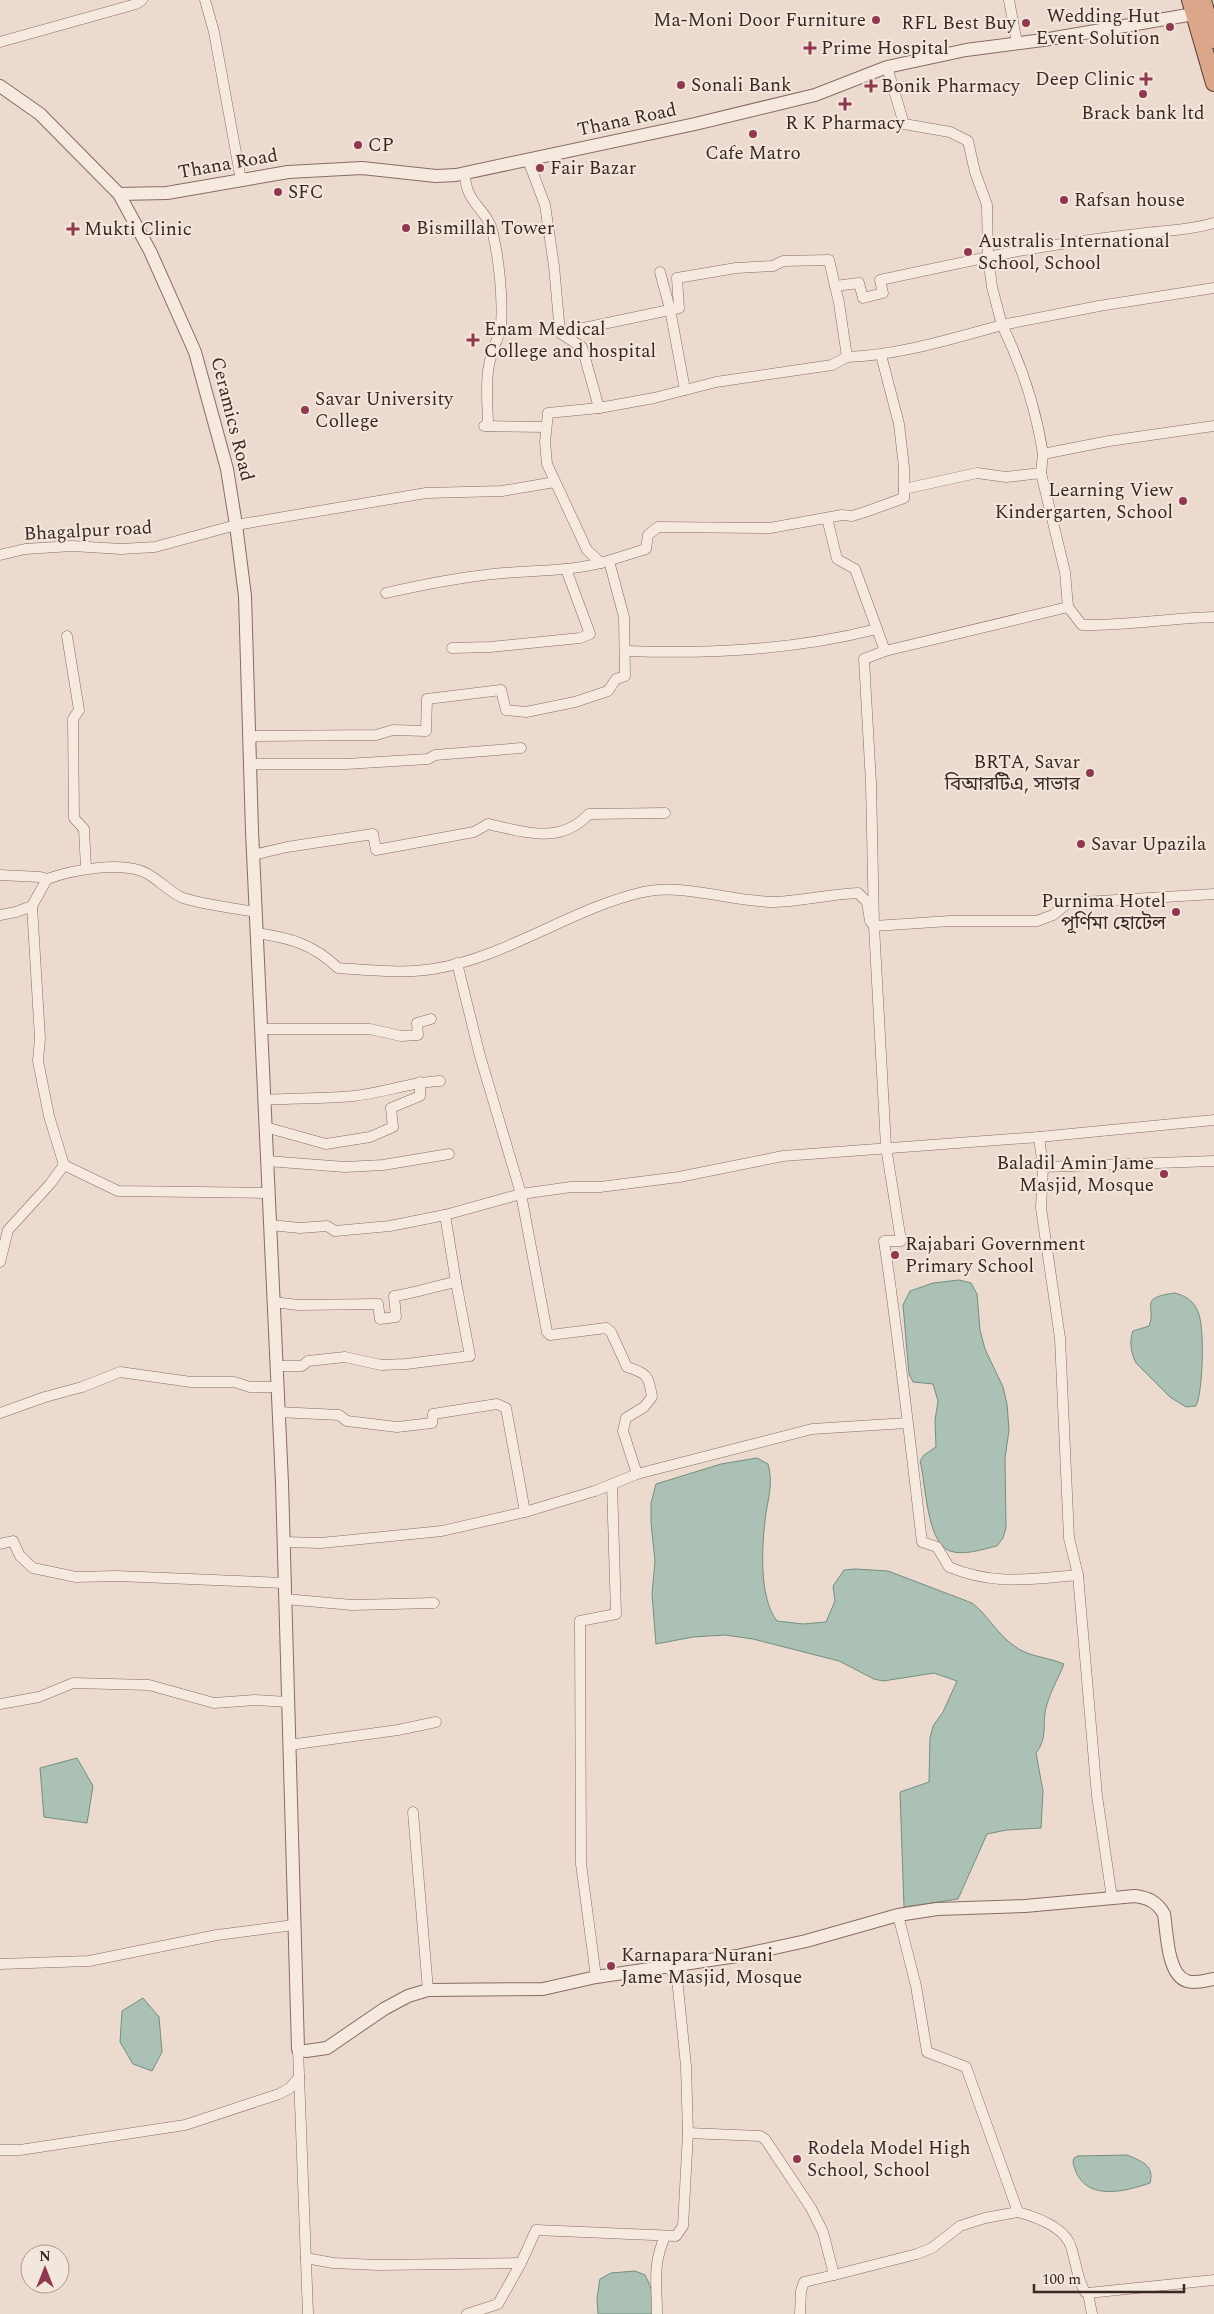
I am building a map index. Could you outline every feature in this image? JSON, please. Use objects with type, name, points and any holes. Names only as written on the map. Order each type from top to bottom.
[{"type":"highway","points":[[1195,5],[1214,40]]},
{"type":"highway","points":[[1195,5],[1214,83]]},
{"type":"street","points":[[0,42],[136,4],[142,0]]},
{"type":"street","points":[[204,0],[214,32],[241,180]]},
{"type":"street","points":[[1009,0],[1017,44]]},
{"type":"street","name":"Thana Road","points":[[119,194],[167,193],[288,172],[362,168],[436,176],[464,173],[695,124],[815,95],[887,66],[966,50],[1017,44],[1195,5]]},
{"type":"street","points":[[887,66],[904,124],[950,132],[968,141],[987,205],[988,257],[992,287],[1002,325],[1018,357],[1028,389],[1043,454],[1042,473],[1065,572],[1068,607],[1082,625],[1115,626],[1164,620],[1214,617]]},
{"type":"street","name":"Ceramics Road","points":[[0,86],[40,114],[119,194],[150,251],[195,352],[227,469],[236,525],[245,596],[252,831],[283,1542],[298,2049]]},
{"type":"street","points":[[528,160],[545,205],[554,266],[560,333]]},
{"type":"street","points":[[464,173],[465,187],[469,196],[483,213],[493,232],[501,299],[501,327],[488,367],[486,426],[546,428]]},
{"type":"street","points":[[835,286],[859,282],[863,298],[883,293],[880,280],[1023,250],[1139,234],[1190,230],[1214,223]]},
{"type":"street","points":[[560,333],[679,308],[677,278],[736,268],[773,266],[783,260],[829,260],[847,357]]},
{"type":"street","points":[[660,272],[670,309],[685,390]]},
{"type":"street","points":[[250,739],[256,736],[376,735],[392,730],[426,731],[427,698],[501,690],[506,710],[526,712],[575,702],[608,690],[616,679],[624,676],[626,651],[624,617],[605,562],[586,550],[547,464],[546,428],[548,413],[599,408],[654,398],[716,382],[832,365],[847,357],[881,355],[924,346],[1002,325],[1099,306],[1214,288]]},
{"type":"street","points":[[560,333],[582,347],[599,408]]},
{"type":"street","points":[[386,593],[438,581],[493,574],[566,569],[605,562],[646,549],[648,535],[658,527],[770,528],[842,515],[859,514],[904,498],[904,467],[899,424],[881,355]]},
{"type":"street","points":[[1043,454],[1109,441],[1214,426]]},
{"type":"street","points":[[904,489],[977,473],[1006,477],[1042,473]]},
{"type":"street","name":"Bhagalpur road","points":[[0,555],[25,549],[72,546],[121,549],[155,547],[236,525],[426,493],[502,491],[555,482]]},
{"type":"street","points":[[827,518],[837,559],[855,569],[885,650]]},
{"type":"street","points":[[452,648],[490,647],[580,638],[590,634],[566,569]]},
{"type":"street","points":[[1068,607],[885,650],[864,659],[871,783],[874,926],[886,1148],[901,1241],[884,1241],[900,1344],[907,1423],[922,1542],[937,1547],[949,1567],[988,1580],[1026,1580],[1078,1575]]},
{"type":"street","points":[[626,651],[684,653],[773,648],[834,640],[877,629]]},
{"type":"street","points":[[67,636],[79,710],[73,719],[74,818],[84,829],[86,868]]},
{"type":"street","points":[[251,764],[376,762],[428,759],[435,755],[521,748]]},
{"type":"street","points":[[253,854],[373,834],[376,850],[474,832],[488,824],[539,835],[571,828],[578,825],[589,814],[665,813]]},
{"type":"street","points":[[0,875],[46,879],[67,871],[86,868],[134,868],[147,873],[182,897],[256,912]]},
{"type":"street","points":[[46,879],[32,906],[40,1038],[38,1061],[49,1116],[64,1165],[118,1191],[268,1194]]},
{"type":"street","points":[[257,933],[305,943],[326,956],[338,968],[421,970],[457,963],[500,950],[593,907],[645,892],[683,890],[732,898],[775,902],[858,893],[866,902],[870,921],[874,926]]},
{"type":"street","points":[[874,926],[950,921],[1037,921],[1053,915],[1068,903],[1214,894]]},
{"type":"street","points":[[0,914],[16,912],[32,906]]},
{"type":"street","points":[[457,963],[480,1056],[521,1194],[547,1332],[550,1336],[606,1328],[611,1332],[627,1367],[643,1372],[650,1380],[652,1397],[644,1407],[626,1418],[623,1431],[637,1474]]},
{"type":"street","points":[[261,1029],[370,1029],[402,1036],[418,1035],[417,1023],[431,1019]]},
{"type":"street","points":[[264,1100],[353,1096],[390,1090],[420,1082],[440,1081]]},
{"type":"street","points":[[266,1127],[326,1144],[370,1137],[392,1127],[391,1108],[420,1096],[420,1082]]},
{"type":"street","points":[[270,1225],[300,1228],[327,1226],[335,1231],[348,1231],[390,1226],[445,1215],[521,1194],[679,1177],[783,1156],[1040,1137],[1214,1120]]},
{"type":"street","points":[[1040,1137],[1043,1167],[1041,1208],[1060,1338],[1069,1538],[1078,1575],[1096,1787],[1112,1898]]},
{"type":"street","points":[[267,1161],[345,1167],[383,1165],[449,1154]]},
{"type":"street","points":[[1043,1167],[1214,1161]]},
{"type":"street","points":[[0,1262],[8,1230],[50,1184],[64,1165]]},
{"type":"street","points":[[276,1366],[302,1366],[308,1361],[344,1357],[381,1365],[406,1364],[470,1356],[445,1215]]},
{"type":"street","points":[[273,1302],[298,1305],[378,1304],[380,1319],[396,1317],[394,1296],[417,1293],[429,1288],[456,1282]]},
{"type":"street","points":[[0,1413],[45,1397],[82,1388],[120,1372],[191,1382],[234,1382],[250,1387],[277,1387]]},
{"type":"street","points":[[278,1412],[339,1415],[347,1421],[397,1427],[432,1423],[433,1414],[497,1404],[506,1408],[524,1512]]},
{"type":"street","points":[[283,1542],[321,1543],[442,1531],[524,1512],[612,1484],[637,1474],[812,1428],[907,1423]]},
{"type":"street","points":[[596,1977],[581,1864],[580,1621],[616,1614],[612,1484]]},
{"type":"street","points":[[0,1544],[13,1542],[20,1556],[33,1568],[76,1577],[117,1576],[284,1583]]},
{"type":"street","points":[[285,1599],[352,1605],[434,1603]]},
{"type":"street","points":[[0,1704],[39,1697],[73,1683],[149,1685],[214,1703],[255,1700],[288,1702]]},
{"type":"street","points":[[289,1745],[398,1730],[436,1722]]},
{"type":"street","points":[[413,1812],[428,1990]]},
{"type":"street","points":[[308,2314],[298,2049],[306,2051],[327,2048],[384,2008],[408,1996],[428,1990],[454,1988],[543,1989],[596,1977],[737,1956],[806,1942],[898,1915],[937,1909],[1025,1906],[1135,1896],[1148,1898],[1155,1902],[1164,1914],[1172,1964],[1177,1974],[1185,1981],[1190,1982],[1214,1980]]},
{"type":"street","points":[[898,1915],[916,1986],[927,2052],[966,2067],[1018,2212]]},
{"type":"street","points":[[0,1964],[89,1962],[217,1935],[294,1925]]},
{"type":"street","points":[[467,2314],[498,2304],[521,2263],[536,2230],[676,2236],[683,2226],[688,2133],[686,2066],[677,1978],[667,1966]]},
{"type":"street","points":[[0,2150],[20,2150],[185,2125],[280,2094],[290,2088],[299,2077]]},
{"type":"street","points":[[688,2133],[760,2136],[765,2140],[811,2208],[823,2232],[834,2275]]},
{"type":"street","points":[[800,2314],[801,2291],[804,2282],[917,2254],[932,2248],[960,2226],[1018,2212],[1051,2224],[1071,2244],[1082,2287],[1088,2294],[1092,2314]]},
{"type":"street","points":[[657,2314],[655,2268],[657,2255],[665,2236]]},
{"type":"street","points":[[306,2258],[333,2263],[378,2265],[521,2263]]},
{"type":"street","points":[[1088,2294],[1214,2280]]},
{"type":"shaded area","points":[[959,1280],[971,1283],[977,1294],[980,1330],[985,1349],[1003,1387],[1007,1404],[1009,1430],[1005,1458],[1006,1528],[1003,1538],[997,1546],[961,1553],[950,1551],[942,1546],[936,1537],[928,1511],[920,1461],[924,1455],[936,1447],[935,1420],[938,1401],[933,1384],[913,1382],[909,1374],[903,1305],[910,1291],[933,1283]]},
{"type":"shaded area","points":[[1175,1293],[1186,1297],[1192,1302],[1200,1319],[1202,1331],[1202,1374],[1196,1406],[1186,1407],[1170,1397],[1136,1363],[1132,1351],[1131,1339],[1133,1331],[1149,1326],[1152,1300],[1156,1297]]},
{"type":"shaded area","points":[[757,1458],[768,1464],[770,1477],[763,1569],[767,1598],[771,1611],[777,1621],[803,1624],[826,1622],[835,1601],[833,1586],[844,1570],[888,1571],[972,1603],[1007,1640],[1019,1649],[1064,1664],[1047,1704],[1044,1735],[1036,1753],[1043,1791],[1041,1828],[1007,1830],[987,1834],[958,1899],[904,1907],[900,1792],[929,1782],[930,1738],[933,1726],[943,1712],[957,1681],[934,1673],[883,1681],[874,1679],[839,1661],[753,1639],[725,1635],[693,1637],[656,1644],[652,1594],[655,1561],[651,1503],[656,1484],[721,1464]]},
{"type":"shaded area","points":[[77,1758],[93,1786],[87,1823],[44,1817],[40,1768]]},
{"type":"shaded area","points":[[143,1998],[159,2017],[162,2052],[152,2071],[133,2064],[120,2042],[122,2011]]},
{"type":"shaded area","points":[[1127,2155],[1146,2164],[1150,2172],[1150,2183],[1127,2190],[1104,2191],[1093,2189],[1084,2184],[1077,2175],[1073,2162],[1074,2158],[1078,2156]]},
{"type":"shaded area","points":[[635,2271],[645,2275],[651,2289],[654,2314],[598,2314],[597,2298],[600,2279],[611,2273]]},
{"type":"place","name":"Ma-Moni Door Furniture","points":[[876,20]]},
{"type":"place","name":"RFL Best Buy","points":[[1026,23]]},
{"type":"place","name":"Wedding Hut Event Solution","points":[[1170,27]]},
{"type":"place","name":"Prime Hospital","points":[[810,48]]},
{"type":"place","name":"Deep Clinic","points":[[1146,79]]},
{"type":"place","name":"Sonali Bank","points":[[681,85]]},
{"type":"place","name":"Bonik Pharmacy","points":[[871,86]]},
{"type":"place","name":"Brack bank ltd","points":[[1143,94]]},
{"type":"place","name":"R K Pharmacy","points":[[845,104]]},
{"type":"place","name":"Cafe Matro","points":[[753,134]]},
{"type":"place","name":"CP","points":[[358,145]]},
{"type":"place","name":"Fair Bazar","points":[[540,168]]},
{"type":"place","name":"SFC","points":[[278,192]]},
{"type":"place","name":"Rafsan house","points":[[1064,200]]},
{"type":"place","name":"Bismillah Tower","points":[[406,228]]},
{"type":"place","name":"Mukti Clinic","points":[[73,229]]},
{"type":"place","name":"Australis International School, School","points":[[968,252]]},
{"type":"place","name":"Enam Medical College and hospital","points":[[473,340]]},
{"type":"place","name":"Savar University College","points":[[305,410]]},
{"type":"place","name":"Learning View Kindergarten, School","points":[[1183,501]]},
{"type":"place","name":"BRTA, Savar বিআরটিএ, সাভার","points":[[1090,773]]},
{"type":"place","name":"Savar Upazila","points":[[1081,844]]},
{"type":"place","name":"Purnima Hotel পূর্ণিমা হোটেল","points":[[1176,912]]},
{"type":"place","name":"Baladil Amin Jame Masjid, Mosque","points":[[1164,1174]]},
{"type":"place","name":"Rajabari Government Primary School","points":[[895,1255]]},
{"type":"place","name":"Karnapara Nurani Jame Masjid, Mosque","points":[[611,1966]]},
{"type":"place","name":"Rodela Model High School, School","points":[[797,2159]]}]
